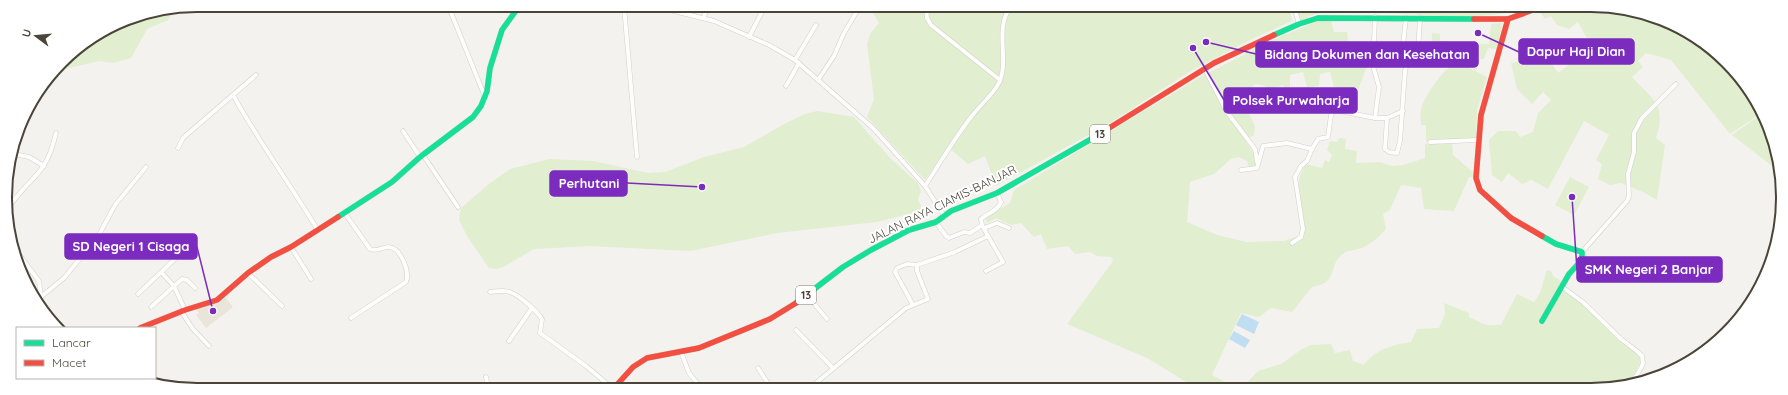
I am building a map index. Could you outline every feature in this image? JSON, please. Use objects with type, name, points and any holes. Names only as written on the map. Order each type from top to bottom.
[{"type":"main road","points":[[142,327],[183,310],[217,300],[248,273],[392,182],[421,156],[473,117],[485,98],[489,83],[490,68],[502,30],[515,12]]},
{"type":"main road","name":"JALAN RAYA CIAMIS-BANJAR","points":[[618,383],[633,366],[647,358],[706,346],[758,325],[780,313],[807,295],[843,267],[871,250],[909,230],[936,222],[945,217],[951,211],[997,193],[1108,130],[1204,68],[1248,46],[1298,24],[1325,17],[1508,19],[1531,12]]},
{"type":"main road","points":[[1508,19],[1481,115],[1476,178],[1480,190],[1488,199],[1511,218],[1556,244],[1582,254],[1561,286],[1542,320]]},
{"type":"street","points":[[451,12],[485,98]]},
{"type":"street","points":[[625,12],[637,157]]},
{"type":"street","points":[[681,12],[704,17],[769,45],[797,62],[859,114],[925,186],[945,217]]},
{"type":"street","points":[[704,17],[705,12]]},
{"type":"street","points":[[749,37],[762,12]]},
{"type":"street","points":[[818,80],[834,56],[844,33],[856,12]]},
{"type":"street","points":[[926,12],[927,18],[931,25],[1000,80]]},
{"type":"street","points":[[925,186],[971,117],[993,91],[1000,80],[1002,66],[1003,24],[1006,12]]},
{"type":"street","points":[[1295,12],[1298,24]]},
{"type":"street","points":[[1375,17],[1373,66],[1379,87],[1375,118]]},
{"type":"street","points":[[1404,45],[1406,18]]},
{"type":"street","points":[[1387,118],[1385,149],[1389,152],[1397,153],[1400,141],[1403,111],[1405,71],[1407,64],[1418,52],[1420,18]]},
{"type":"street","points":[[786,86],[816,25]]},
{"type":"street","points":[[1204,68],[1227,112],[1255,149],[1257,168]]},
{"type":"street","points":[[178,148],[183,138],[234,96],[256,75]]},
{"type":"street","points":[[1607,277],[1582,254],[1627,201],[1629,196],[1628,174],[1634,152],[1634,133],[1642,118],[1676,84]]},
{"type":"street","points":[[234,96],[257,138],[296,194],[317,229]]},
{"type":"street","points":[[1292,243],[1300,236],[1303,229],[1295,177],[1301,166],[1307,161],[1318,139],[1328,137],[1333,111],[1346,111],[1375,118],[1387,118],[1403,111]]},
{"type":"street","points":[[403,131],[458,207]]},
{"type":"street","points":[[12,201],[44,166],[50,155],[56,133]]},
{"type":"street","points":[[1430,142],[1478,140]]},
{"type":"street","points":[[1257,168],[1263,146],[1288,143],[1312,149]]},
{"type":"street","points":[[17,155],[29,157],[44,166]]},
{"type":"street","points":[[41,297],[64,278],[86,251],[100,233],[115,206],[146,167]]},
{"type":"street","points":[[1242,170],[1257,168]]},
{"type":"street","points":[[986,271],[1003,262],[983,227],[982,218],[994,211],[1000,205],[1001,202],[997,193]]},
{"type":"street","points":[[344,212],[370,249],[374,251],[390,247],[395,250],[408,274],[406,282],[351,318]]},
{"type":"street","points":[[936,222],[949,238],[964,232],[970,233],[997,223],[1009,228]]},
{"type":"street","points":[[912,305],[895,272],[897,268],[907,264],[918,265],[955,252],[988,236]]},
{"type":"street","points":[[291,247],[311,279]]},
{"type":"street","points":[[138,294],[176,258]]},
{"type":"street","points":[[23,260],[39,281],[39,294]]},
{"type":"street","points":[[816,383],[912,305],[926,300],[928,297],[917,271],[918,265]]},
{"type":"street","points":[[161,272],[174,286],[183,310],[193,329],[209,346]]},
{"type":"street","points":[[248,273],[282,306]]},
{"type":"street","points":[[151,307],[184,279],[195,288]]},
{"type":"street","points":[[1561,286],[1584,302],[1621,339],[1642,356],[1641,368],[1635,378]]},
{"type":"street","points":[[490,292],[501,291],[512,293],[532,308],[542,319],[540,333],[607,383]]},
{"type":"street","points":[[807,295],[827,319]]},
{"type":"street","points":[[509,341],[532,308]]},
{"type":"street","points":[[796,330],[833,368]]},
{"type":"street","points":[[681,352],[689,373],[697,383]]},
{"type":"street","points":[[758,368],[768,383]]},
{"type":"street","points":[[486,377],[486,383]]},
{"type":"shaded area","points":[[224,296],[233,307],[206,328],[196,315],[199,313],[196,309]]},
{"type":"green space","points":[[873,12],[1290,12],[1292,21],[1252,39],[1189,72],[1110,123],[996,186],[985,156],[968,164],[948,147],[925,180],[867,117],[874,99],[867,44],[870,34],[879,23]]},
{"type":"green space","points":[[1296,12],[1323,12],[1315,14],[1299,22]]},
{"type":"green space","points":[[1368,12],[1511,12],[1471,16]]},
{"type":"green space","points":[[1603,12],[1639,18],[1673,31],[1694,43],[1722,66],[1745,94],[1757,116],[1730,134],[1671,60],[1646,53],[1638,61],[1643,67],[1632,77],[1652,97],[1659,110],[1659,127],[1656,138],[1665,145],[1657,200],[1643,192],[1621,183],[1610,185],[1598,179],[1602,164],[1596,160],[1609,135],[1584,121],[1548,189],[1531,180],[1522,184],[1508,173],[1502,182],[1492,175],[1489,140],[1498,131],[1516,131],[1520,137],[1533,132],[1538,113],[1551,100],[1543,92],[1532,104],[1517,89],[1511,63],[1529,59],[1544,52],[1558,73],[1592,47],[1578,22],[1569,29],[1557,25],[1551,16],[1545,19],[1541,13]]},
{"type":"green space","points":[[172,14],[168,20],[147,29],[131,58],[113,63],[99,61],[65,69],[48,88],[66,66],[94,43],[127,26],[149,18]]},
{"type":"green space","points":[[1318,21],[1331,21],[1334,32],[1347,32],[1352,66],[1367,66],[1358,90],[1334,87],[1330,72],[1320,74],[1319,86],[1307,88],[1303,72],[1290,75],[1290,89],[1285,90],[1283,85],[1268,90],[1265,86],[1256,84],[1247,90],[1247,110],[1255,126],[1254,135],[1245,140],[1254,154],[1255,166],[1249,167],[1247,161],[1239,157],[1231,159],[1214,174],[1190,182],[1187,222],[1217,235],[1246,242],[1284,241],[1298,236],[1305,226],[1298,186],[1302,171],[1306,164],[1322,168],[1325,160],[1329,162],[1332,155],[1327,150],[1330,141],[1337,142],[1340,138],[1346,139],[1345,149],[1357,151],[1356,163],[1380,162],[1392,166],[1403,165],[1425,158],[1425,144],[1452,143],[1453,155],[1474,173],[1474,177],[1469,177],[1454,211],[1424,209],[1421,188],[1401,185],[1390,210],[1383,214],[1386,229],[1369,244],[1362,248],[1346,252],[1339,257],[1330,277],[1326,282],[1312,287],[1292,312],[1271,308],[1259,317],[1241,313],[1212,375],[1227,383],[1188,383],[1147,358],[1067,324],[1113,261],[1111,257],[1097,256],[1090,252],[1075,254],[1068,246],[1047,249],[1041,234],[1034,237],[1021,223],[1011,225],[996,218],[987,223],[985,218],[1010,203],[1014,190],[1200,77],[1275,39]]},
{"type":"green space","points":[[1502,23],[1497,49],[1488,48],[1484,59],[1480,59],[1477,69],[1458,60],[1453,61],[1446,67],[1440,52],[1431,55],[1432,33],[1440,34],[1440,41],[1452,41],[1453,45],[1489,44],[1491,24]]},
{"type":"green space","points":[[1458,62],[1487,77],[1477,110],[1476,138],[1426,141],[1426,125],[1421,125],[1421,111],[1423,104],[1436,82],[1448,68]]},
{"type":"green space","points":[[817,111],[854,117],[890,158],[918,183],[921,191],[918,199],[921,206],[920,211],[877,222],[777,233],[691,251],[590,246],[534,249],[497,269],[489,268],[467,236],[459,220],[461,208],[489,184],[510,169],[550,159],[593,161],[648,173],[665,172],[704,157],[744,147],[786,123],[805,114]]},
{"type":"green space","points":[[1758,117],[1770,149],[1773,167],[1732,135]]},
{"type":"green space","points":[[1570,177],[1589,187],[1574,215],[1555,205]]},
{"type":"green space","points":[[1547,270],[1552,272],[1553,276],[1562,282],[1560,286],[1583,304],[1621,342],[1640,356],[1640,363],[1630,378],[1603,383],[1247,383],[1258,371],[1281,364],[1302,349],[1311,345],[1331,344],[1335,353],[1350,350],[1353,361],[1364,365],[1379,351],[1391,346],[1411,342],[1417,329],[1439,328],[1445,314],[1444,303],[1469,313],[1469,317],[1486,325],[1501,325],[1517,294],[1534,302],[1540,293]]},
{"type":"water","points":[[1242,314],[1259,322],[1254,334],[1236,325]]},
{"type":"water","points":[[1234,331],[1250,340],[1245,348],[1229,339]]},
{"type":"traffic: fast","points":[[338,217],[392,182],[420,157],[473,117],[481,106],[487,91],[490,68],[502,30],[515,12]]},
{"type":"traffic: fast","points":[[1274,35],[1299,24],[1318,18],[1474,19]]},
{"type":"traffic: fast","points":[[796,303],[843,267],[871,250],[909,230],[936,222],[951,211],[997,193],[1093,138]]},
{"type":"traffic: fast","points":[[1542,236],[1556,244],[1582,252],[1582,260],[1569,274],[1542,321]]},
{"type":"traffic: jam","points":[[1474,19],[1508,19],[1527,12]]},
{"type":"traffic: jam","points":[[1508,19],[1481,115],[1476,178],[1480,190],[1511,218],[1542,236]]},
{"type":"traffic: jam","points":[[1093,138],[1214,63],[1274,35]]},
{"type":"traffic: jam","points":[[142,327],[185,310],[217,300],[248,273],[271,257],[291,247],[338,217]]},
{"type":"traffic: jam","points":[[619,383],[633,367],[647,358],[699,348],[770,319],[796,303]]},
{"type":"place","name":"Dapur Haji Dian","points":[[1478,33]]},
{"type":"place","name":"Bidang Dokumen dan Kesehatan","points":[[1206,42]]},
{"type":"place","name":"Polsek Purwaharja","points":[[1193,48]]},
{"type":"place","name":"Perhutani","points":[[702,187]]},
{"type":"place","name":"SMK Negeri 2 Banjar","points":[[1572,197]]},
{"type":"place","name":"SD Negeri 1 Cisaga","points":[[213,311]]}]
